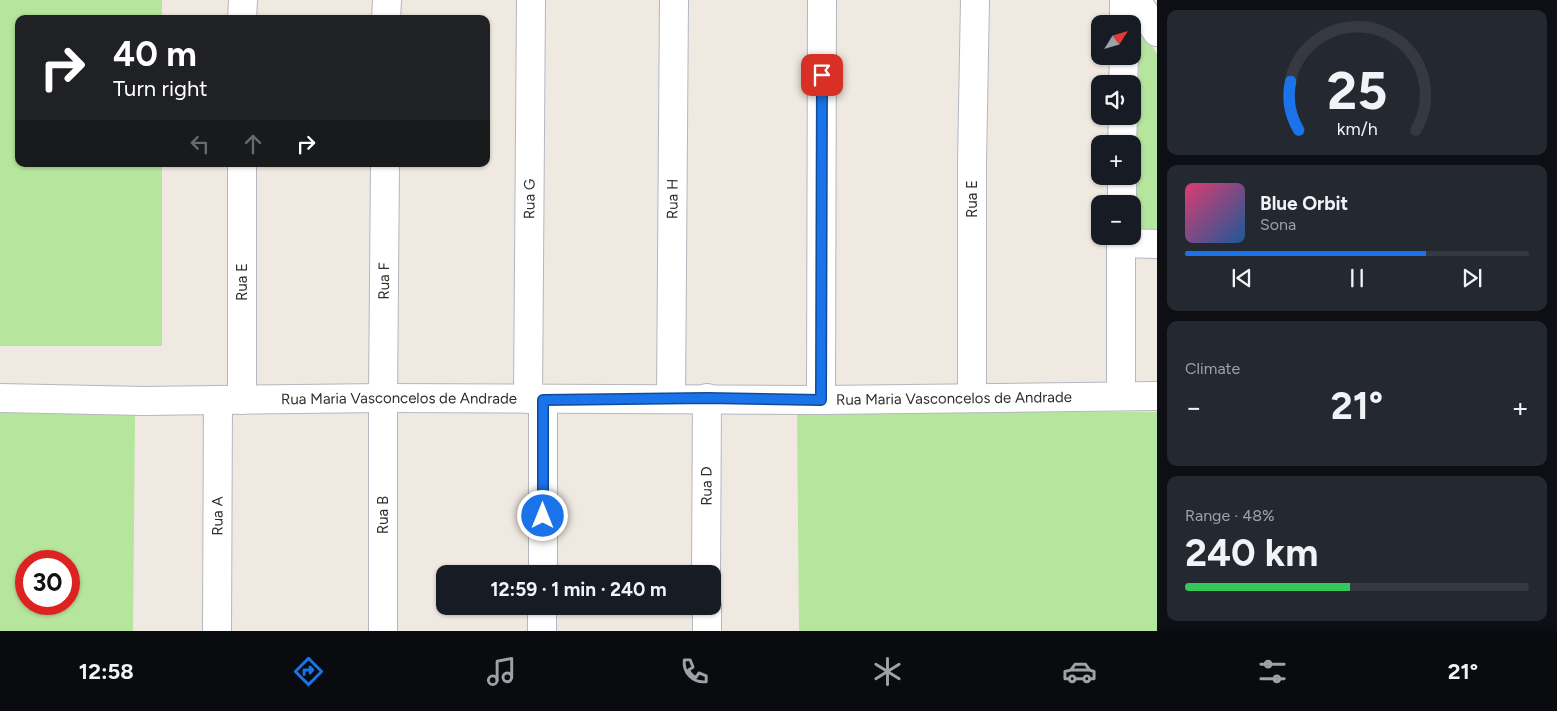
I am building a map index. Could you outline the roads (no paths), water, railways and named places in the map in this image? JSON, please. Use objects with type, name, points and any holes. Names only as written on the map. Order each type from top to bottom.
[{"type":"street","points":[[242,0],[242,15]]},
{"type":"street","points":[[386,15],[387,0]]},
{"type":"street","name":"Rua G","points":[[531,0],[536,399],[543,565]]},
{"type":"street","name":"Rua H","points":[[671,398],[674,0]]},
{"type":"street","points":[[821,400],[822,0]]},
{"type":"street","name":"Rua E","points":[[972,398],[974,0]]},
{"type":"street","points":[[1124,0],[1124,15]]},
{"type":"street","points":[[1136,0],[1157,32]]},
{"type":"street","name":"Rua E","points":[[230,400],[242,167]]},
{"type":"street","name":"Rua F","points":[[383,398],[385,167]]},
{"type":"street","points":[[1141,242],[1157,244]]},
{"type":"street","points":[[1121,245],[1121,396]]},
{"type":"street","name":"Rua Maria Vasconcelos de Andrade","points":[[0,398],[230,400],[707,398],[821,400],[1157,396]]},
{"type":"street","name":"Rua B","points":[[383,398],[383,631]]},
{"type":"street","name":"Rua D","points":[[706,565],[707,398]]},
{"type":"street","name":"Rua A","points":[[217,631],[230,400]]},
{"type":"street","points":[[542,615],[542,631]]},
{"type":"street","points":[[707,615],[707,631]]}]
